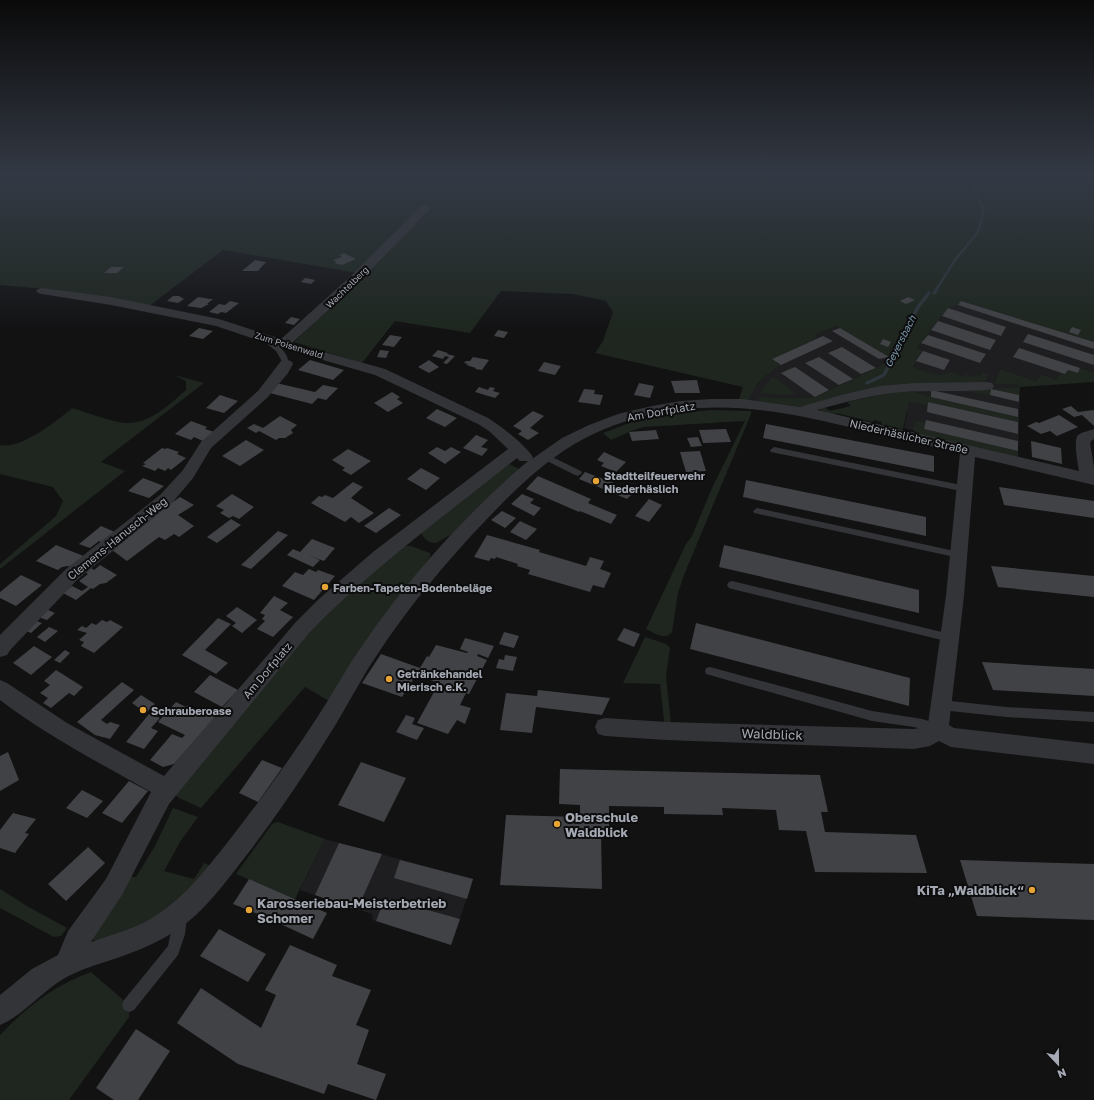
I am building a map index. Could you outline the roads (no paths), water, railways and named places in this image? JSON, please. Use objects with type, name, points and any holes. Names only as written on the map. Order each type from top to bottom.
[{"type":"street","name":"Wachtelberg","points":[[282,344],[334,300],[406,228]]},
{"type":"street","name":"Zum Poisenwald","points":[[42,291],[111,301],[219,323],[282,344],[380,372],[483,421],[494,428],[518,449]]},
{"type":"street","name":"Clemens-Hanusch-Weg","points":[[0,649],[4,643],[72,574],[166,499],[188,474],[206,445],[263,394],[283,370],[286,364]]},
{"type":"street","points":[[801,411],[837,400],[890,389],[915,387],[987,386]]},
{"type":"street","name":"Am Dorfplatz","points":[[0,1012],[36,983],[67,963],[145,936],[164,926],[180,914],[273,808],[371,648],[436,562],[462,534],[538,461],[568,441],[625,416],[692,404],[729,404]]},
{"type":"street","name":"Niederhäslicher Straße","points":[[729,404],[758,405],[801,411],[1091,479],[1083,443],[1084,438],[1094,434]]},
{"type":"street","points":[[518,449],[538,461]]},
{"type":"street","name":"Am Dorfplatz","points":[[67,963],[80,934],[114,887],[139,836],[166,790],[279,654],[318,610],[395,544],[484,477],[518,449]]},
{"type":"street","points":[[968,450],[966,489],[950,638],[938,729],[951,737],[1094,754]]},
{"type":"street","points":[[0,689],[22,706],[57,728],[166,790]]},
{"type":"street","name":"Waldblick","points":[[604,727],[666,731],[914,738],[930,736],[938,729]]},
{"type":"lane","name":"Clemens-Hanusch-Weg","points":[[262,337],[278,349],[286,364]]},
{"type":"lane","points":[[774,450],[966,489]]},
{"type":"lane","points":[[538,461],[578,473]]},
{"type":"lane","points":[[757,511],[958,555]]},
{"type":"lane","points":[[732,585],[950,638]]},
{"type":"lane","points":[[710,671],[872,716],[891,720],[917,722],[938,729]]},
{"type":"lane","points":[[941,705],[1006,712],[1094,717]]},
{"type":"lane","points":[[129,1005],[174,950],[178,934],[180,914]]},
{"type":"waterway","name":"Geyersbach","points":[[936,290],[955,260],[978,232],[979,228]]},
{"type":"waterway","name":"Geyersbach","points":[[934,293],[937,289]]},
{"type":"waterway","name":"Geyersbach","points":[[867,383],[884,375],[918,307],[929,293]]},
{"type":"place","name":"Stadtteilfeuerwehr Niederhäslich","points":[[596,481]]},
{"type":"place","name":"Farben-Tapeten-Bodenbeläge","points":[[325,587]]},
{"type":"place","name":"Getränkehandel Mierisch e.K.","points":[[389,679]]},
{"type":"place","name":"Schrauberoase","points":[[143,710]]},
{"type":"place","name":"Oberschule Waldblick","points":[[557,824]]},
{"type":"place","name":"KiTa „Waldblick“","points":[[1032,890]]},
{"type":"place","name":"Karosseriebau-Meisterbetrieb Schomer","points":[[249,910]]}]
